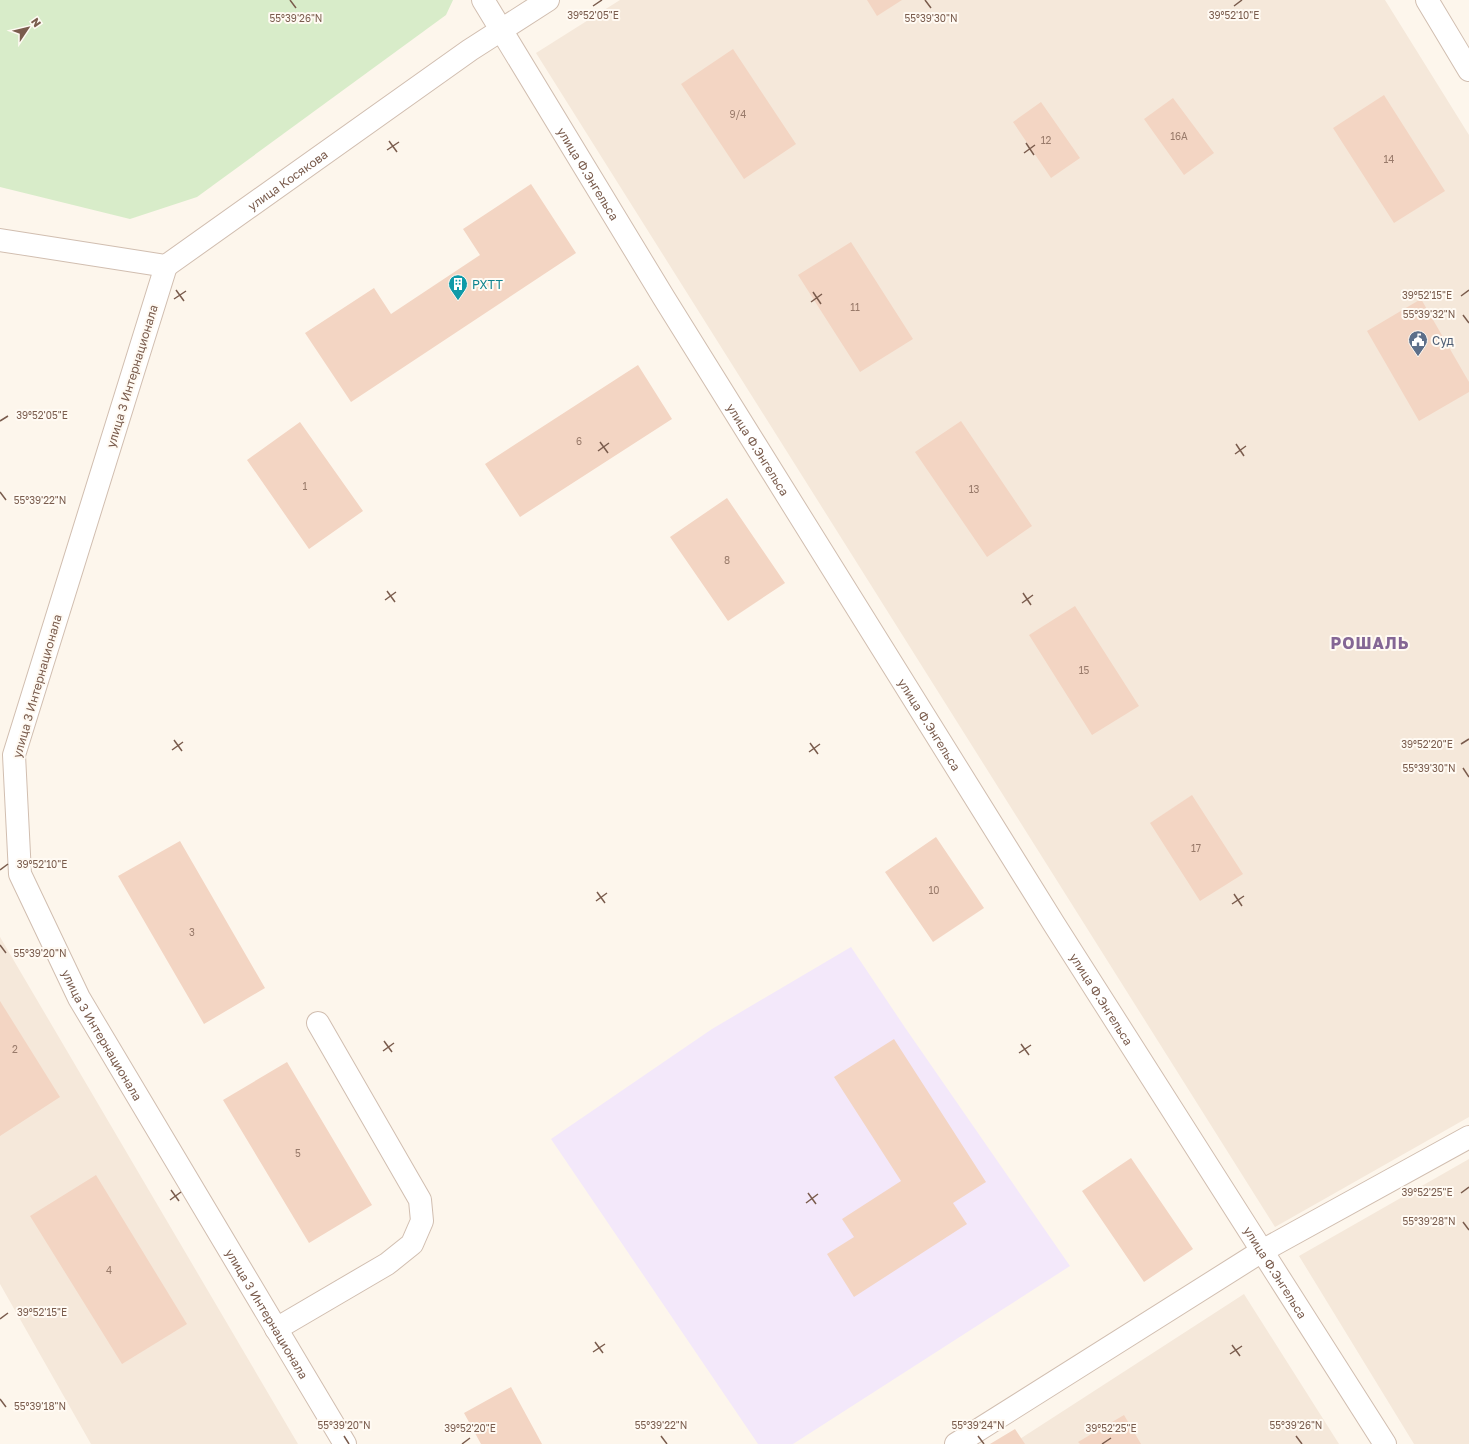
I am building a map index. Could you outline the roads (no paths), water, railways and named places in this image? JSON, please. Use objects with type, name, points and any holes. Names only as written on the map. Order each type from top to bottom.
[{"type":"street","name":"улица Ф.Энгельса","points":[[483,0],[664,298],[1054,924],[1384,1444]]},
{"type":"street","name":"улица Косякова","points":[[166,266],[470,50],[548,0]]},
{"type":"street","points":[[1427,0],[1469,70]]},
{"type":"street","points":[[0,240],[166,266]]},
{"type":"street","name":"улица 3 Интернационала","points":[[166,266],[14,755],[20,874],[79,998],[345,1444]]},
{"type":"street","points":[[276,1329],[387,1264],[412,1244],[422,1221],[420,1200],[318,1023]]},
{"type":"street","points":[[956,1444],[1262,1251],[1469,1137]]},
{"type":"place","name":"РХТТ","points":[[458,301]]},
{"type":"place","name":"Суд","points":[[1418,357]]},
{"type":"district","name":"РОШАЛЬ","points":[[1370,643]]}]
